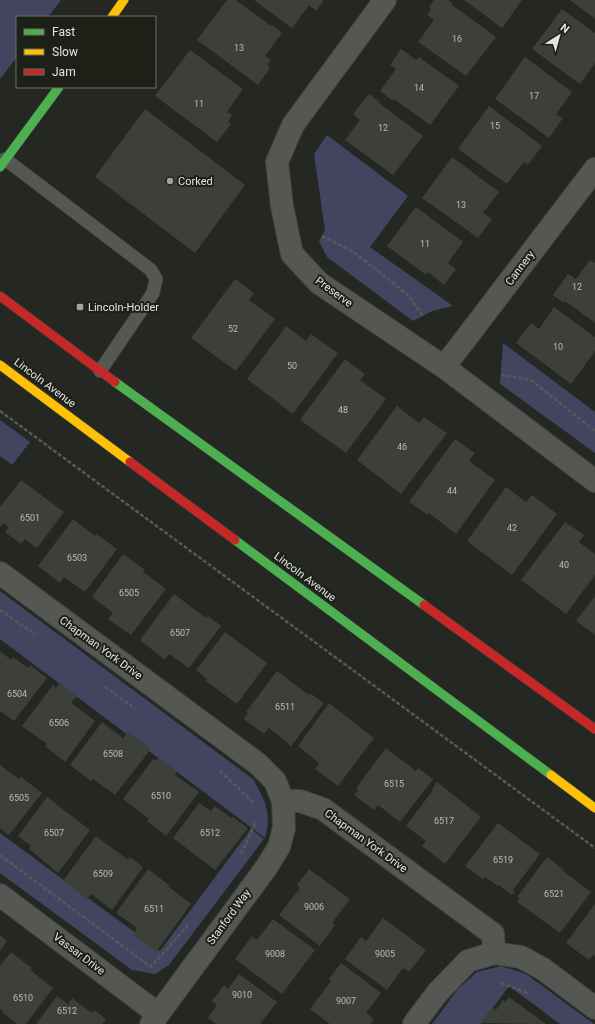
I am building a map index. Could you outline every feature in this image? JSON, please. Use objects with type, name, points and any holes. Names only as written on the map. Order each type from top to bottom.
[{"type":"main road","points":[[113,16],[124,0]]},
{"type":"main road","points":[[3,163],[58,88]]},
{"type":"main road","points":[[0,296],[100,371],[595,729]]},
{"type":"main road","name":"Lincoln Avenue","points":[[0,365],[595,808]]},
{"type":"street","name":"Preserve","points":[[385,0],[293,125],[277,162],[282,206],[292,254],[319,283],[444,367],[595,480]]},
{"type":"street","name":"Cannery","points":[[444,367],[595,169]]},
{"type":"street","name":"Chapman York Drive","points":[[0,573],[258,764],[275,781],[283,801],[300,801],[323,809],[493,934],[494,953]]},
{"type":"street","name":"Stanford Way","points":[[155,1019],[266,868],[279,846],[284,828],[283,801]]},
{"type":"street","name":"Vassar Drive","points":[[0,895],[155,1019]]},
{"type":"street","points":[[414,1024],[438,992],[468,961],[494,953],[521,957],[542,969],[595,1008]]},
{"type":"lane","points":[[3,163],[151,270],[156,279],[153,293],[100,371]]},
{"type":"path","points":[[322,236],[352,251],[378,271],[409,296],[423,316]]},
{"type":"path","points":[[501,375],[531,380],[595,431]]},
{"type":"path","points":[[0,411],[595,848]]},
{"type":"path","points":[[0,610],[39,638]]},
{"type":"path","points":[[101,683],[138,711]]},
{"type":"path","points":[[217,768],[255,804]]},
{"type":"path","points":[[240,856],[258,815]]},
{"type":"path","points":[[0,855],[151,967],[190,923]]},
{"type":"path","points":[[497,981],[530,994]]},
{"type":"shaded area","points":[[0,0],[61,0],[49,16],[16,16],[16,58],[0,79]]},
{"type":"shaded area","points":[[327,135],[408,196],[370,247],[453,306],[432,311],[413,321],[327,257],[319,241],[325,230],[314,154]]},
{"type":"shaded area","points":[[503,343],[595,412],[595,453],[500,384]]},
{"type":"shaded area","points":[[0,420],[30,442],[12,465],[0,456]]},
{"type":"shaded area","points":[[0,591],[253,779],[266,807],[268,821],[265,838],[0,639]]},
{"type":"shaded area","points":[[251,829],[264,839],[169,965],[155,974],[132,970],[0,873],[0,833],[160,951]]},
{"type":"shaded area","points":[[501,966],[526,974],[594,1024],[560,1024],[509,986],[481,1024],[432,1024],[458,989],[477,972]]},
{"type":"building","points":[[227,0],[236,0],[282,33],[265,56],[271,60],[267,65],[270,68],[258,85],[197,40]]},
{"type":"building","points":[[254,0],[324,0],[316,11],[309,5],[292,28]]},
{"type":"building","points":[[434,0],[448,0],[453,4],[452,5],[496,37],[466,76],[418,42],[434,20],[427,15],[431,9],[429,7]]},
{"type":"building","points":[[464,0],[522,0],[502,28]]},
{"type":"building","points":[[570,0],[595,0],[595,19]]},
{"type":"building","points":[[562,9],[595,33],[595,63],[580,84],[532,49]]},
{"type":"building","points":[[401,49],[416,60],[419,57],[459,86],[430,125],[394,99],[393,101],[380,91],[396,69],[390,65]]},
{"type":"building","points":[[190,50],[243,89],[227,112],[232,115],[228,122],[231,124],[217,142],[155,96]]},
{"type":"building","points":[[525,57],[572,92],[556,114],[563,118],[549,138],[495,99]]},
{"type":"building","points":[[369,94],[423,136],[393,175],[345,140],[360,120],[353,114]]},
{"type":"building","points":[[489,106],[542,146],[528,165],[524,162],[507,184],[458,149]]},
{"type":"building","name":"Corked","points":[[145,109],[245,185],[195,253],[95,177]]},
{"type":"building","points":[[452,157],[499,192],[483,213],[492,219],[478,238],[422,198]]},
{"type":"building","points":[[416,207],[463,242],[448,263],[456,269],[444,285],[428,272],[426,275],[387,246]]},
{"type":"building","points":[[590,260],[595,263],[595,323],[565,301],[564,303],[553,295],[568,274],[576,279]]},
{"type":"building","points":[[235,279],[254,293],[249,300],[275,319],[236,371],[191,338]]},
{"type":"building","points":[[554,307],[595,337],[595,351],[571,384],[516,343],[531,323],[539,329]]},
{"type":"building","points":[[286,326],[306,341],[311,334],[338,353],[293,414],[247,379]]},
{"type":"building","points":[[345,359],[365,374],[360,380],[386,399],[346,453],[300,420]]},
{"type":"building","points":[[397,406],[419,423],[424,417],[447,433],[401,494],[357,460]]},
{"type":"building","points":[[455,439],[475,453],[469,461],[495,480],[456,534],[429,513],[428,515],[409,502]]},
{"type":"building","points":[[21,480],[64,512],[37,548],[25,539],[21,544],[5,532],[9,527],[3,523],[0,527],[0,507]]},
{"type":"building","points":[[506,487],[526,502],[532,495],[557,514],[512,575],[467,541]]},
{"type":"building","points":[[73,519],[95,536],[96,534],[117,549],[85,592],[64,577],[60,583],[38,566]]},
{"type":"building","points":[[565,522],[584,535],[579,542],[595,554],[595,575],[566,614],[521,580]]},
{"type":"building","points":[[123,554],[145,570],[143,572],[166,589],[131,635],[108,619],[113,613],[92,597]]},
{"type":"building","points":[[174,594],[206,618],[208,616],[221,626],[189,668],[169,654],[165,660],[140,640]]},
{"type":"building","points":[[595,596],[595,635],[576,621]]},
{"type":"building","points":[[225,632],[267,663],[237,704],[206,681],[207,679],[196,670]]},
{"type":"building","points":[[0,651],[11,660],[13,657],[28,668],[30,665],[47,678],[14,721],[0,711]]},
{"type":"building","points":[[277,671],[309,695],[310,693],[324,703],[291,746],[269,728],[264,734],[244,719],[248,713],[246,712]]},
{"type":"building","points":[[60,683],[77,696],[71,703],[95,721],[65,762],[45,746],[47,744],[22,726],[53,685],[56,688]]},
{"type":"building","points":[[329,703],[374,738],[338,786],[315,769],[319,763],[298,746]]},
{"type":"building","points":[[102,722],[123,738],[128,732],[151,749],[115,795],[93,779],[91,781],[70,765]]},
{"type":"building","points":[[386,748],[416,771],[418,768],[433,779],[400,822],[378,805],[374,810],[354,795],[358,790],[356,788]]},
{"type":"building","points":[[158,758],[177,772],[175,775],[199,792],[166,836],[147,821],[149,819],[123,799],[153,759],[156,761]]},
{"type":"building","points":[[0,765],[19,779],[21,777],[42,793],[9,835],[0,828]]},
{"type":"building","points":[[437,782],[481,817],[445,864],[422,846],[426,841],[406,826],[433,790],[432,789]]},
{"type":"building","points":[[47,797],[90,830],[58,873],[29,849],[31,846],[18,836]]},
{"type":"building","points":[[199,803],[211,811],[215,806],[248,828],[215,870],[173,838]]},
{"type":"building","points":[[498,823],[540,854],[513,890],[515,892],[512,895],[499,885],[498,886],[485,877],[483,879],[465,866]]},
{"type":"building","points":[[96,836],[128,860],[130,857],[143,867],[112,910],[91,894],[87,899],[63,881]]},
{"type":"building","points":[[547,857],[591,892],[560,933],[517,902],[519,899],[517,897]]},
{"type":"building","points":[[148,869],[191,904],[156,952],[133,934],[137,928],[116,913]]},
{"type":"building","points":[[309,869],[350,899],[332,923],[335,925],[320,946],[279,915],[300,888],[297,885]]},
{"type":"building","points":[[595,904],[595,957],[593,955],[589,960],[566,943]]},
{"type":"building","points":[[383,918],[426,950],[409,972],[403,968],[387,990],[345,959],[361,937],[366,941]]},
{"type":"building","points":[[273,919],[315,950],[282,994],[235,959],[252,936],[257,940]]},
{"type":"building","points":[[0,935],[7,941],[0,951]]},
{"type":"building","points":[[11,952],[32,968],[30,970],[53,988],[26,1024],[17,1024],[0,1009],[0,966]]},
{"type":"building","points":[[341,963],[381,993],[366,1013],[374,1019],[370,1024],[330,1024],[310,1009],[331,981],[329,979]]},
{"type":"building","points":[[239,974],[277,1002],[260,1024],[216,1024],[208,1018],[217,1005],[212,1001],[224,985],[228,989]]},
{"type":"building","points":[[57,996],[68,1004],[72,998],[92,1013],[94,1010],[106,1019],[102,1024],[36,1024]]},
{"type":"building","points":[[509,997],[546,1024],[480,1023],[492,1007],[496,1010],[503,1000],[505,1002]]},
{"type":"traffic: fast","points":[[0,167],[58,88]]},
{"type":"traffic: fast","points":[[115,382],[424,605]]},
{"type":"traffic: fast","points":[[235,540],[551,775]]},
{"type":"traffic: slow","points":[[113,16],[124,0]]},
{"type":"traffic: slow","points":[[0,365],[130,462]]},
{"type":"traffic: slow","points":[[551,775],[595,808]]},
{"type":"traffic: jam","points":[[0,296],[115,382]]},
{"type":"traffic: jam","points":[[130,462],[235,540]]},
{"type":"traffic: jam","points":[[424,605],[595,729]]},
{"type":"place","name":"Corked","points":[[170,181]]},
{"type":"place","name":"Lincoln-Holder","points":[[80,307]]}]
